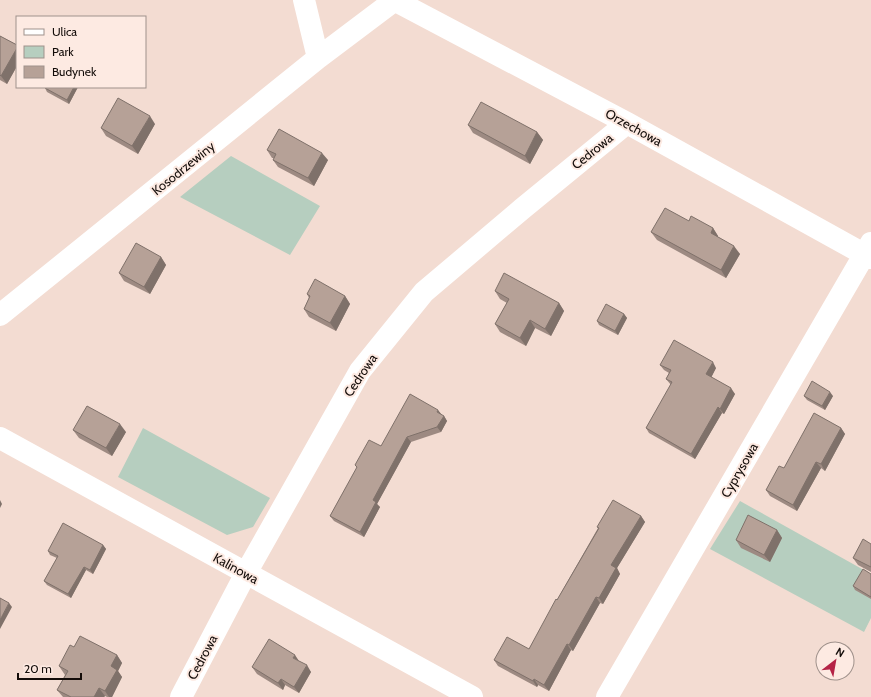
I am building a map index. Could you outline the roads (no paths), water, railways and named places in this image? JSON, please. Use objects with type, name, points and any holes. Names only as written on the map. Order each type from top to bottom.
[{"type":"street","points":[[304,0],[318,58]]},
{"type":"street","name":"Kosodrzewiny","points":[[0,315],[318,58],[395,0]]},
{"type":"street","name":"Orzechowa","points":[[395,0],[869,252]]},
{"type":"street","name":"Cedrowa","points":[[181,697],[246,573],[360,371],[424,292],[627,123]]},
{"type":"street","name":"Cyprysowa","points":[[607,697],[869,252]]},
{"type":"street","name":"Kalinowa","points":[[0,438],[472,697]]}]
